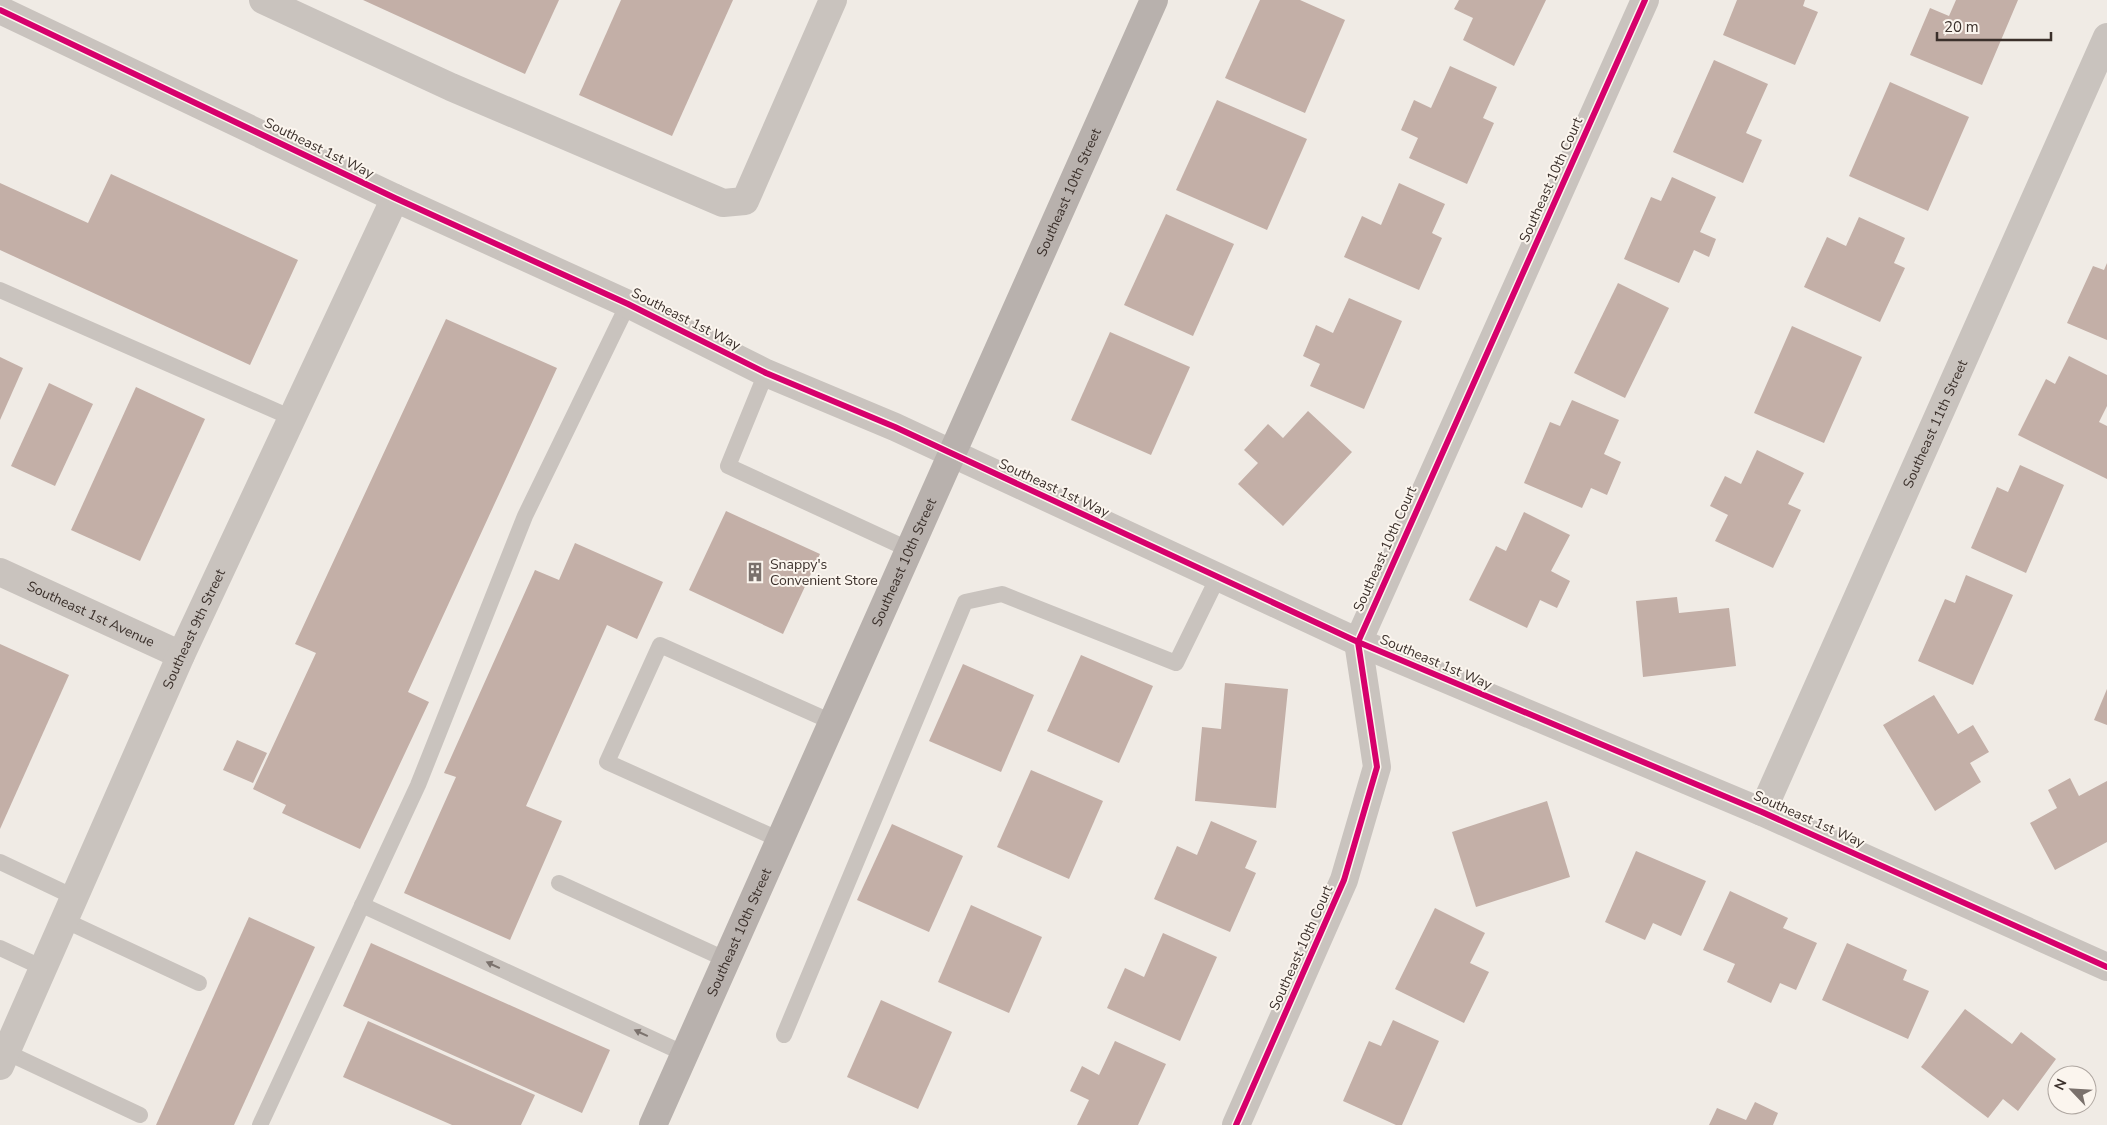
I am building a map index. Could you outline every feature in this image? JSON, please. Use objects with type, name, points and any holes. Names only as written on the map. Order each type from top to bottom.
[{"type":"main road","name":"Southeast 10th Street","points":[[654,1125],[1154,0]]},
{"type":"street","points":[[264,0],[451,87],[723,203],[745,201],[833,0]]},
{"type":"street","name":"Southeast 10th Court","points":[[1236,1125],[1344,880],[1377,767],[1358,642],[1645,0]]},
{"type":"street","name":"Southeast 1st Way","points":[[0,10],[395,198],[628,304],[766,373],[952,454],[1358,642],[1762,812],[2107,967]]},
{"type":"street","name":"Southeast 11th Street","points":[[1762,812],[2107,37]]},
{"type":"street","name":"Southeast 9th Street","points":[[3,1059],[181,655],[395,198]]},
{"type":"street","name":"Southeast 1st Avenue","points":[[0,572],[181,655]]},
{"type":"lane","points":[[0,290],[292,418]]},
{"type":"lane","points":[[260,1125],[418,785],[525,516],[628,304]]},
{"type":"lane","points":[[766,373],[728,466],[910,550]]},
{"type":"lane","points":[[784,1036],[965,602],[1002,594],[1176,663],[1218,577]]},
{"type":"lane","points":[[780,840],[607,762],[660,645],[832,722]]},
{"type":"lane","points":[[0,862],[69,909],[199,984]]},
{"type":"lane","points":[[559,884],[727,960]]},
{"type":"lane","points":[[362,905],[685,1054]]},
{"type":"lane","points":[[0,948],[43,968]]},
{"type":"lane","points":[[3,1059],[140,1115]]},
{"type":"building","points":[[363,0],[559,0],[525,74]]},
{"type":"building","points":[[621,0],[733,0],[672,136],[579,95]]},
{"type":"building","points":[[1260,0],[1300,0],[1345,20],[1305,113],[1225,78]]},
{"type":"building","points":[[1459,0],[1546,0],[1514,66],[1463,40],[1473,18],[1454,9]]},
{"type":"building","points":[[1737,0],[1805,0],[1803,6],[1818,12],[1795,65],[1723,35]]},
{"type":"building","points":[[1956,0],[2018,0],[1982,85],[1910,55],[1930,8],[1949,16]]},
{"type":"building","points":[[1714,60],[1768,84],[1746,133],[1762,140],[1743,183],[1673,152]]},
{"type":"building","points":[[1450,66],[1497,87],[1483,118],[1494,123],[1467,184],[1409,158],[1418,138],[1401,130],[1414,100],[1431,108]]},
{"type":"building","points":[[1890,82],[1969,117],[1928,211],[1849,176]]},
{"type":"building","points":[[1217,100],[1307,139],[1267,230],[1176,190]]},
{"type":"building","points":[[111,174],[298,260],[250,365],[0,250],[0,183],[88,223]]},
{"type":"building","points":[[1672,177],[1716,197],[1700,232],[1716,239],[1709,257],[1694,250],[1679,283],[1624,259],[1651,197],[1661,201]]},
{"type":"building","points":[[1399,183],[1445,204],[1432,233],[1442,238],[1419,290],[1344,257],[1362,216],[1381,225]]},
{"type":"building","points":[[1166,214],[1234,244],[1193,336],[1124,305]]},
{"type":"building","points":[[1859,217],[1905,238],[1894,263],[1905,268],[1880,322],[1804,287],[1827,237],[1846,246]]},
{"type":"building","points":[[2107,263],[2107,340],[2067,323],[2093,266],[2104,270]]},
{"type":"building","points":[[1618,283],[1669,308],[1625,398],[1574,373]]},
{"type":"building","points":[[1349,298],[1402,321],[1364,409],[1310,386],[1320,364],[1303,356],[1316,325],[1333,333]]},
{"type":"building","points":[[446,319],[557,368],[408,692],[429,702],[360,849],[282,813],[286,805],[253,789],[316,653],[295,644]]},
{"type":"building","points":[[1792,326],[1862,357],[1824,443],[1754,413]]},
{"type":"building","points":[[1110,332],[1190,367],[1151,455],[1071,420]]},
{"type":"building","points":[[2069,356],[2107,375],[2107,406],[2099,422],[2107,426],[2107,479],[2018,435],[2046,379],[2055,384]]},
{"type":"building","points":[[0,357],[23,368],[0,420]]},
{"type":"building","points":[[49,383],[93,404],[55,486],[11,466]]},
{"type":"building","points":[[136,387],[205,419],[140,561],[71,530]]},
{"type":"building","points":[[1572,400],[1619,420],[1604,454],[1621,462],[1607,495],[1591,488],[1582,508],[1524,483],[1550,422],[1560,426]]},
{"type":"building","points":[[1308,411],[1352,452],[1283,526],[1238,484],[1258,463],[1244,450],[1268,424],[1283,438]]},
{"type":"building","points":[[1757,450],[1804,473],[1788,504],[1801,510],[1773,568],[1715,541],[1728,515],[1710,506],[1725,476],[1741,484]]},
{"type":"building","points":[[2020,465],[2064,485],[2026,573],[1971,548],[1997,487],[2008,492]]},
{"type":"building","name":"Snappy's Convenient Store","points":[[726,511],[820,554],[783,634],[689,590]]},
{"type":"building","points":[[1524,512],[1570,535],[1551,571],[1570,581],[1557,608],[1540,600],[1527,628],[1469,600],[1496,546],[1506,551]]},
{"type":"building","points":[[575,543],[663,582],[637,639],[607,625],[526,806],[562,821],[510,940],[404,893],[456,777],[444,773],[535,570],[559,580]]},
{"type":"building","points":[[1966,575],[2013,595],[1973,685],[1918,661],[1945,599],[1955,603]]},
{"type":"building","points":[[1677,597],[1679,613],[1729,608],[1736,666],[1643,677],[1636,601]]},
{"type":"building","points":[[0,644],[69,675],[0,829]]},
{"type":"building","points":[[1081,655],[1153,686],[1119,763],[1047,731]]},
{"type":"building","points":[[963,664],[1034,695],[1001,772],[929,741]]},
{"type":"building","points":[[1225,683],[1288,689],[1276,808],[1195,801],[1202,727],[1221,729]]},
{"type":"building","points":[[2107,689],[2107,725],[2094,720]]},
{"type":"building","points":[[1934,695],[1958,734],[1973,725],[1989,752],[1970,763],[1981,782],[1935,811],[1883,725]]},
{"type":"building","points":[[237,740],[267,753],[253,783],[223,770]]},
{"type":"building","points":[[1031,770],[1103,801],[1069,879],[997,847]]},
{"type":"building","points":[[2070,778],[2079,796],[2107,781],[2107,842],[2055,870],[2030,823],[2057,808],[2048,790]]},
{"type":"building","points":[[1547,801],[1570,877],[1476,907],[1452,832]]},
{"type":"building","points":[[1211,821],[1257,841],[1245,868],[1256,873],[1230,932],[1154,899],[1177,846],[1197,855]]},
{"type":"building","points":[[892,824],[963,856],[929,932],[857,900]]},
{"type":"building","points":[[1636,851],[1706,881],[1681,936],[1653,923],[1645,940],[1605,922]]},
{"type":"building","points":[[1730,891],[1788,918],[1783,928],[1817,943],[1796,990],[1780,983],[1771,1003],[1727,982],[1735,964],[1703,950]]},
{"type":"building","points":[[971,905],[1042,937],[1009,1013],[938,982]]},
{"type":"building","points":[[1435,908],[1485,933],[1470,963],[1489,972],[1464,1023],[1395,989]]},
{"type":"building","points":[[249,917],[315,947],[234,1125],[156,1125]]},
{"type":"building","points":[[1163,933],[1217,957],[1180,1041],[1107,1008],[1125,968],[1144,977]]},
{"type":"building","points":[[371,943],[610,1050],[582,1113],[343,1006]]},
{"type":"building","points":[[1847,943],[1907,970],[1903,980],[1929,991],[1908,1039],[1822,1000]]},
{"type":"building","points":[[881,1000],[952,1032],[918,1109],[847,1077]]},
{"type":"building","points":[[1965,1009],[2012,1044],[2021,1032],[2056,1059],[2052,1065],[2047,1065],[2047,1071],[2018,1111],[2003,1099],[1988,1118],[1921,1067]]},
{"type":"building","points":[[1393,1020],[1439,1041],[1402,1125],[1396,1125],[1343,1101],[1369,1041],[1381,1046]]},
{"type":"building","points":[[368,1021],[535,1095],[521,1125],[452,1125],[343,1077]]},
{"type":"building","points":[[1115,1041],[1166,1064],[1138,1125],[1077,1125],[1089,1100],[1070,1091],[1082,1066],[1099,1075]]},
{"type":"building","points":[[1755,1102],[1778,1113],[1773,1125],[1709,1125],[1717,1108],[1746,1120]]},
{"type":"cycle path","points":[[1236,1125],[1344,880],[1377,767],[1358,642],[1645,0]]},
{"type":"cycle path","points":[[0,10],[395,198],[628,304],[766,373],[895,427],[1358,642],[1762,812],[2107,967]]},
{"type":"place","name":"Snappy's Convenient Store","points":[[755,572]]}]
